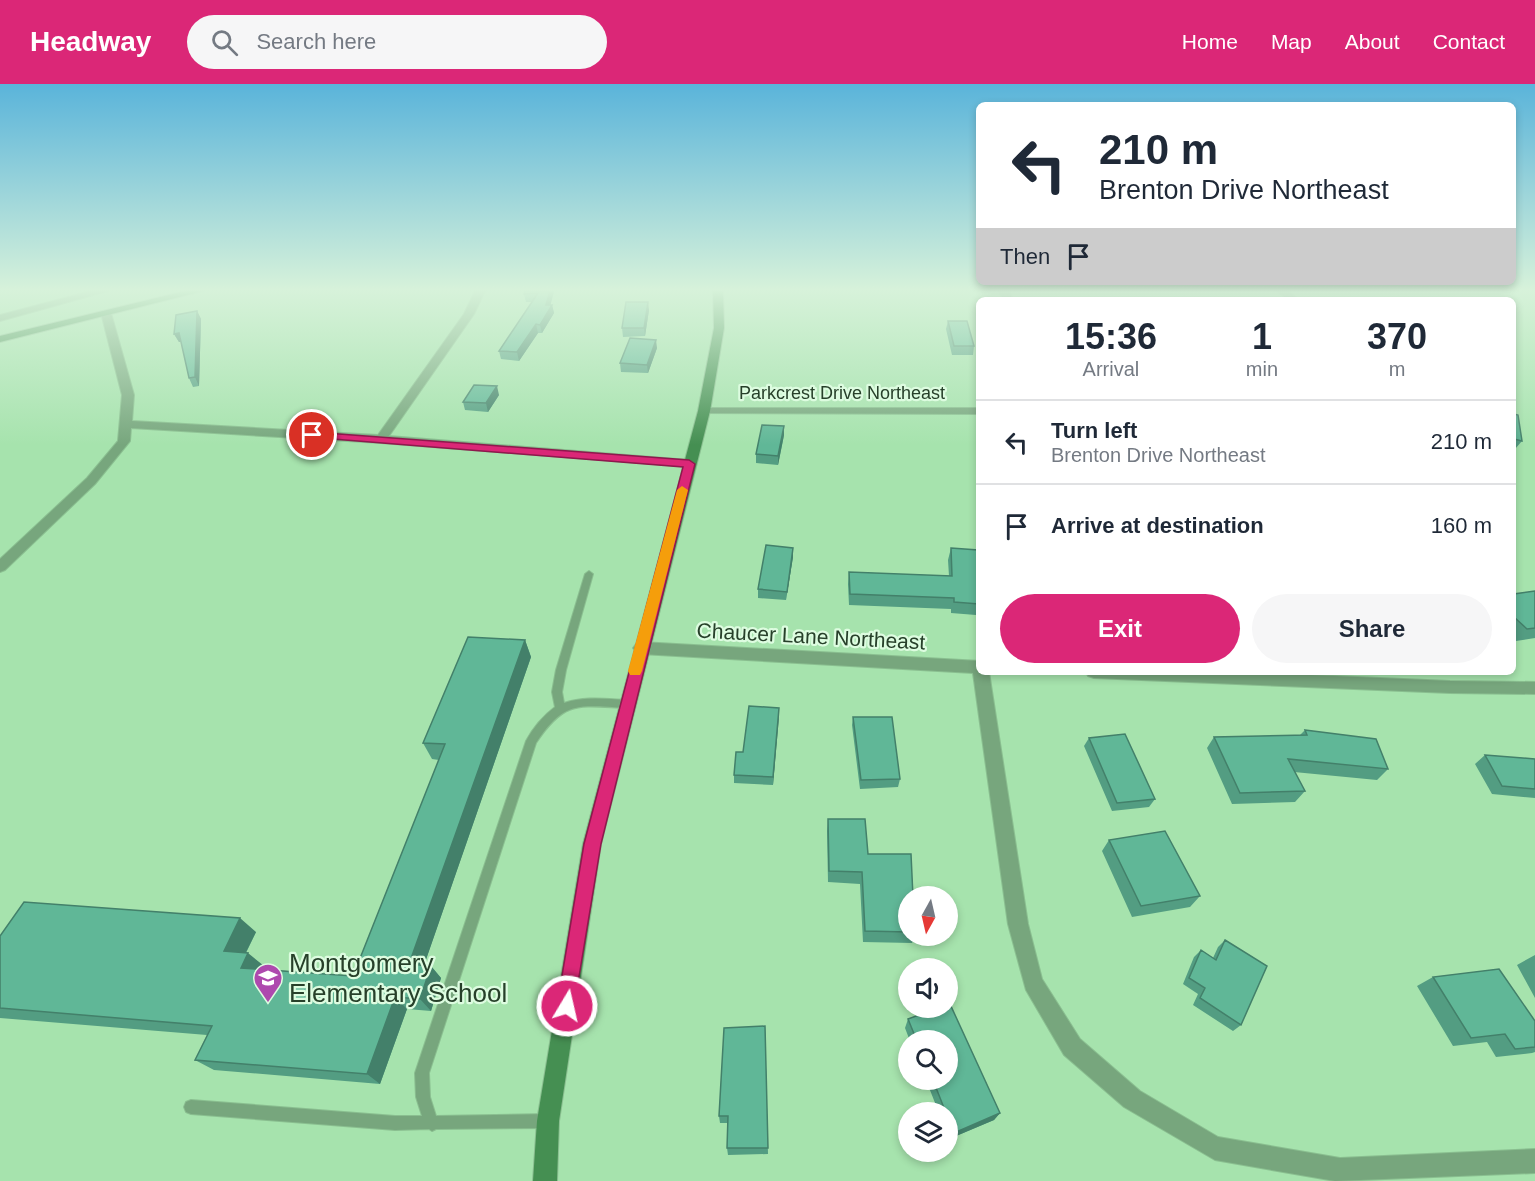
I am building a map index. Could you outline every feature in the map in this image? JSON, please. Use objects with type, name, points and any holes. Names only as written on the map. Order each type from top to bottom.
[{"type":"main road","points":[[545,1181],[548,1121],[592,844],[704,411],[716,342]]},
{"type":"street","points":[[0,567],[91,481],[124,441],[128,395],[114,342]]},
{"type":"street","points":[[381,439],[449,342]]},
{"type":"street","name":"Parkcrest Drive Northeast","points":[[704,411],[976,411]]},
{"type":"street","points":[[126,424],[381,439],[689,464]]},
{"type":"street","name":"Chaucer Lane Northeast","points":[[641,648],[976,667]]},
{"type":"street","points":[[981,675],[1018,924],[1033,983],[1072,1047],[1089,1062],[1132,1099],[1215,1148],[1340,1170],[1535,1161]]},
{"type":"street","points":[[1165,675],[1450,687],[1535,688]]},
{"type":"lane","points":[[560,707],[557,692],[561,670],[589,574]]},
{"type":"lane","points":[[432,1124],[423,1097],[422,1073],[531,741],[548,717],[560,707],[572,703],[627,704]]},
{"type":"lane","points":[[191,1107],[432,1124],[548,1121]]},
{"type":"building","points":[[181,342],[196,342],[195,377],[189,378]]},
{"type":"building","points":[[505,342],[524,342],[517,352],[499,351]]},
{"type":"building","points":[[628,342],[655,342],[647,365],[620,363]]},
{"type":"building","points":[[953,342],[973,342],[974,346],[954,346]]},
{"type":"building","points":[[474,385],[497,386],[486,403],[463,402]]},
{"type":"building","points":[[1516,414],[1518,415],[1522,441],[1516,440]]},
{"type":"building","points":[[762,425],[784,426],[778,456],[756,454]]},
{"type":"building","points":[[766,545],[793,548],[787,592],[758,589]]},
{"type":"building","points":[[951,548],[976,550],[976,604],[954,602],[954,598],[850,594],[849,572],[952,576]]},
{"type":"building","points":[[1535,591],[1535,628],[1527,629],[1516,619],[1516,594]]},
{"type":"building","points":[[468,637],[525,640],[409,964],[431,966],[420,999],[395,997],[367,1074],[195,1060],[212,1026],[0,1008],[0,936],[24,902],[240,918],[224,951],[248,953],[241,968],[353,976],[445,744],[423,743]]},
{"type":"building","points":[[749,706],[779,708],[773,777],[734,775],[736,752],[743,752]]},
{"type":"building","points":[[853,717],[892,717],[900,779],[861,780]]},
{"type":"building","points":[[1305,730],[1376,739],[1388,769],[1288,759],[1305,791],[1240,793],[1214,737],[1307,735]]},
{"type":"building","points":[[1125,734],[1155,799],[1117,803],[1089,738]]},
{"type":"building","points":[[1485,755],[1535,759],[1535,789],[1502,786]]},
{"type":"building","points":[[828,819],[865,819],[868,854],[911,854],[912,886],[898,886],[898,932],[865,931],[862,872],[829,871]]},
{"type":"building","points":[[1165,831],[1200,896],[1141,906],[1109,840]]},
{"type":"building","points":[[1225,940],[1267,966],[1241,1025],[1200,998],[1205,988],[1189,978],[1201,950],[1216,960]]},
{"type":"building","points":[[1499,969],[1535,1021],[1535,1047],[1515,1049],[1505,1034],[1471,1038],[1433,977]]},
{"type":"building","points":[[956,1018],[1000,1113],[958,1131],[958,1102],[942,1102],[937,1090],[958,1090],[958,1030],[912,1030],[908,1019]]},
{"type":"building","points":[[765,1026],[768,1148],[727,1148],[728,1116],[719,1116],[724,1028]]},
{"type":"slow traffic","points":[[635,671],[682,490]]},
{"type":"place","name":"Montgomery Elementary School","points":[[268,1004]]},
{"type":"route","points":[[312,435],[689,464],[592,844],[567,1006]]}]
